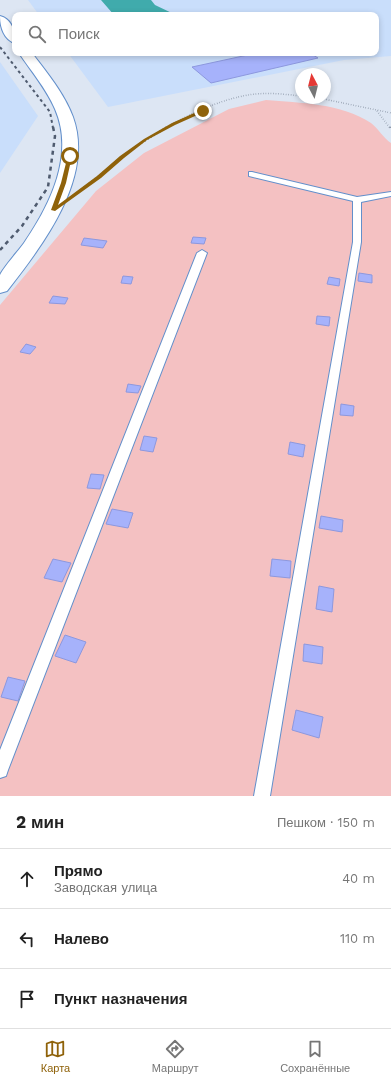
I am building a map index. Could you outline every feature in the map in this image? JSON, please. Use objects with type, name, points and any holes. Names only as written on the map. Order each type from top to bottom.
[{"type":"street","points":[[0,20],[12,35]]},
{"type":"street","points":[[0,287],[37,238],[53,210],[64,183],[70,156],[70,134],[66,118],[46,81],[27,56]]},
{"type":"lane","points":[[252,174],[357,200],[391,194]]},
{"type":"lane","points":[[262,796],[357,242],[357,200]]},
{"type":"lane","points":[[0,770],[202,253]]},
{"type":"path","points":[[78,192],[146,140],[174,124],[203,111],[230,100],[248,95],[272,94],[295,96]]},
{"type":"path","points":[[331,101],[391,113]]},
{"type":"path","points":[[376,110],[391,128]]},
{"type":"shaded area","points":[[28,0],[391,0],[391,56],[344,60],[304,68],[295,68],[295,70],[108,107],[70,56],[379,56],[379,12],[37,12]]},
{"type":"shaded area","points":[[101,0],[151,0],[155,5],[170,12],[111,12]]},
{"type":"shaded area","points":[[0,62],[38,116],[0,173]]},
{"type":"shaded area","points":[[266,100],[295,102],[295,104],[320,105],[347,111],[359,116],[371,123],[391,143],[391,796],[0,796],[0,305],[96,191],[144,153],[229,109]]},
{"type":"building","points":[[243,56],[315,56],[318,58],[211,83],[192,67]]},
{"type":"building","points":[[193,237],[206,238],[204,244],[191,243]]},
{"type":"building","points":[[84,238],[107,241],[103,248],[81,245]]},
{"type":"building","points":[[359,273],[372,275],[372,283],[358,281]]},
{"type":"building","points":[[123,276],[133,277],[131,284],[121,283]]},
{"type":"building","points":[[329,277],[340,279],[339,286],[327,284]]},
{"type":"building","points":[[53,296],[68,298],[65,304],[49,303]]},
{"type":"building","points":[[317,316],[330,317],[329,326],[316,324]]},
{"type":"building","points":[[26,344],[36,347],[30,354],[20,352]]},
{"type":"building","points":[[128,384],[141,386],[138,393],[126,392]]},
{"type":"building","points":[[341,404],[354,406],[353,416],[340,415]]},
{"type":"building","points":[[144,436],[157,438],[153,452],[140,450]]},
{"type":"building","points":[[290,442],[305,445],[303,457],[288,454]]},
{"type":"building","points":[[91,474],[104,475],[100,489],[87,488]]},
{"type":"building","points":[[112,509],[133,513],[128,528],[106,524]]},
{"type":"building","points":[[321,516],[343,520],[342,532],[319,528]]},
{"type":"building","points":[[53,559],[71,563],[62,582],[44,578]]},
{"type":"building","points":[[272,559],[291,561],[290,578],[270,576]]},
{"type":"building","points":[[319,586],[334,589],[332,612],[316,609]]},
{"type":"building","points":[[65,635],[86,642],[76,663],[55,656]]},
{"type":"building","points":[[304,644],[323,647],[322,664],[303,661]]},
{"type":"building","points":[[8,677],[25,681],[18,701],[1,697]]},
{"type":"building","points":[[296,710],[323,717],[319,738],[292,730]]},
{"type":"railway","points":[[0,47],[50,112],[53,128]]},
{"type":"railway","points":[[0,250],[22,226],[48,187],[55,136],[53,127]]},
{"type":"route","points":[[70,156],[64,183],[53,210],[99,177],[122,157],[146,140],[174,124],[203,111]]}]
